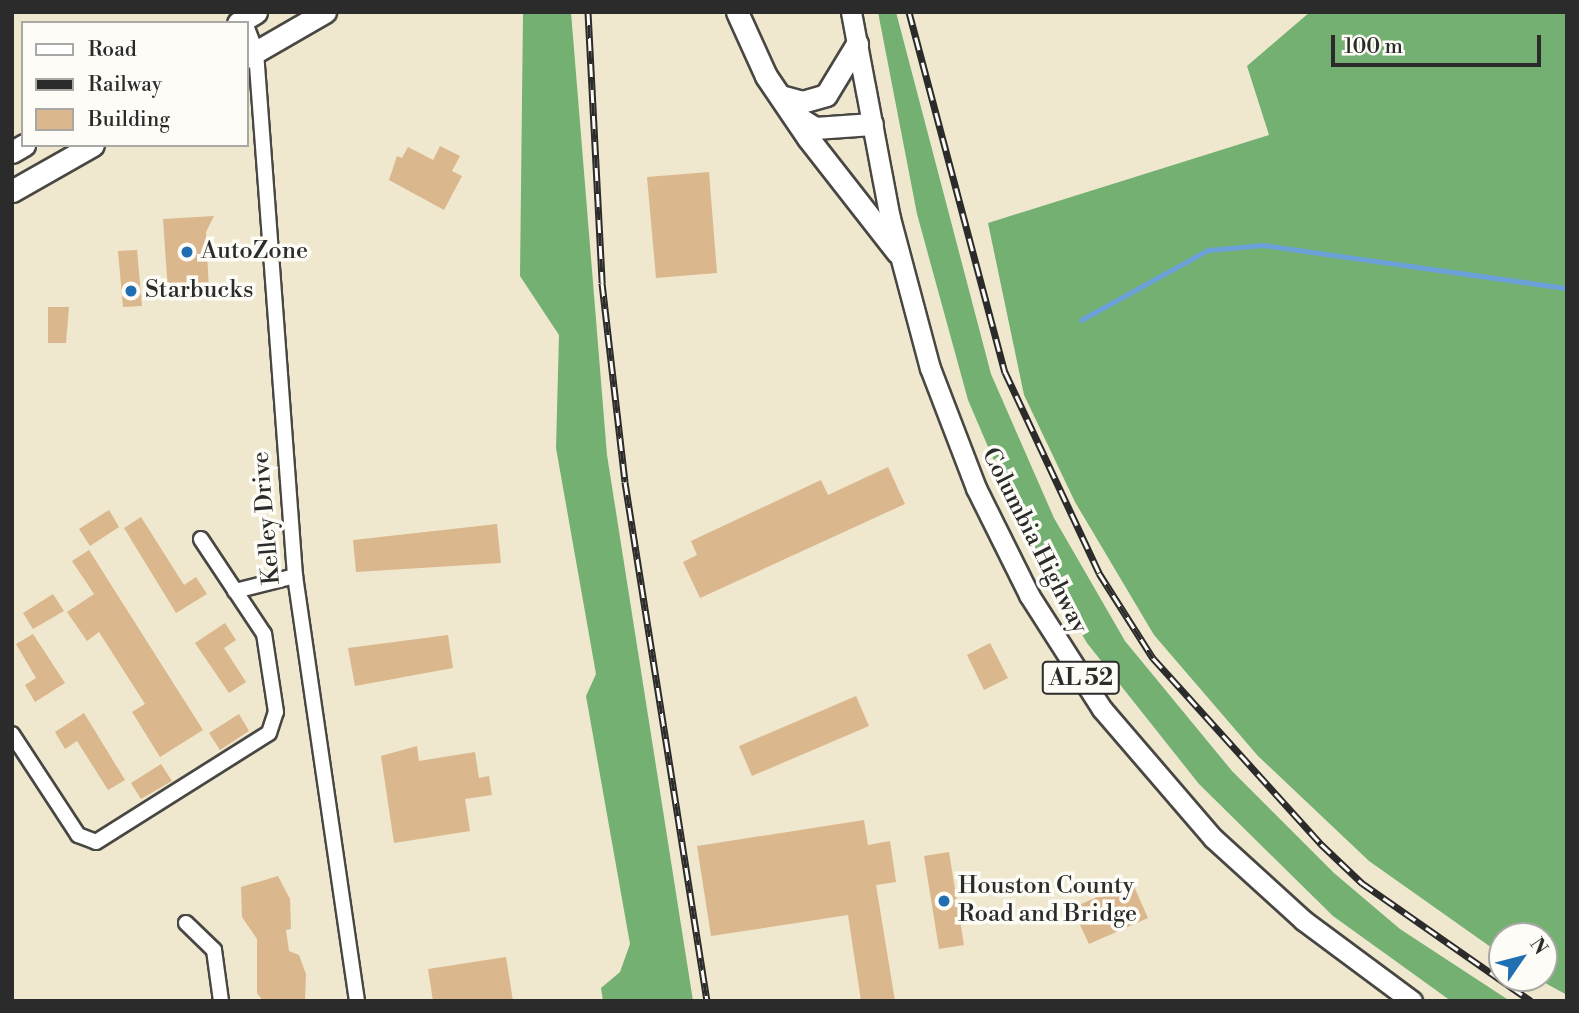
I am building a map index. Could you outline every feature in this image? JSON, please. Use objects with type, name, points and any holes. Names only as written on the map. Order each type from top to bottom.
[{"type":"highway","points":[[251,55],[325,12]]},
{"type":"highway","points":[[737,12],[780,96],[898,253]]},
{"type":"highway","points":[[780,96],[802,102],[827,95],[857,44]]},
{"type":"highway","points":[[793,113],[815,128],[872,124]]},
{"type":"highway","points":[[12,191],[89,147]]},
{"type":"main road","name":"Columbia Highway","points":[[851,12],[898,253],[930,368],[976,488],[1075,671],[1213,838],[1303,920],[1412,1001]]},
{"type":"street","name":"Kelley Drive","points":[[248,38],[295,576],[357,1001]]},
{"type":"street","points":[[12,734],[78,835],[96,842],[257,741],[274,727],[276,712],[264,634],[201,539]]},
{"type":"street","points":[[235,591],[295,576]]},
{"type":"street","points":[[186,923],[214,950],[221,1001]]},
{"type":"green space","points":[[523,12],[571,12],[607,455],[693,1001],[603,1001],[601,988],[620,972],[630,944],[586,696],[596,674],[556,448],[559,335],[520,276]]},
{"type":"green space","points":[[878,12],[896,12],[991,374],[1054,518],[1125,641],[1232,771],[1334,873],[1400,929],[1488,987],[1488,992],[1496,992],[1510,1001],[1451,1001],[1333,916],[1199,784],[1087,643],[1033,552],[968,400],[917,214]]},
{"type":"green space","points":[[1310,12],[1567,12],[1567,995],[1558,990],[1558,922],[1488,922],[1488,945],[1369,861],[1258,756],[1154,635],[1075,502],[1024,395],[988,223],[1269,135],[1247,66]]},
{"type":"building","points":[[440,146],[460,156],[452,171],[462,176],[444,210],[389,180],[397,156],[402,158],[408,147],[433,160]]},
{"type":"building","points":[[709,172],[717,273],[656,278],[647,177]]},
{"type":"building","points":[[214,216],[206,232],[209,290],[168,292],[163,219]]},
{"type":"building","name":"Starbucks","points":[[137,250],[142,306],[123,307],[118,251]]},
{"type":"building","points":[[48,307],[69,307],[66,343],[48,343]]},
{"type":"building","points":[[888,467],[905,504],[700,598],[683,562],[697,555],[691,541],[821,480],[828,495]]},
{"type":"building","points":[[109,510],[119,527],[90,546],[79,529]]},
{"type":"building","points":[[141,517],[184,585],[196,577],[207,594],[176,613],[124,528]]},
{"type":"building","points":[[497,524],[501,563],[356,572],[353,540]]},
{"type":"building","points":[[89,550],[203,730],[160,757],[132,712],[145,704],[99,632],[87,641],[67,612],[94,594],[72,561]]},
{"type":"building","points":[[53,594],[64,611],[33,629],[23,613]]},
{"type":"building","points":[[225,623],[236,640],[224,648],[246,682],[229,693],[195,643]]},
{"type":"building","points":[[33,634],[65,683],[35,702],[25,685],[36,678],[16,644]]},
{"type":"building","points":[[448,635],[453,668],[355,686],[348,648]]},
{"type":"building","points":[[990,643],[1008,678],[984,690],[967,655]]},
{"type":"building","points":[[856,696],[869,726],[752,776],[739,746]]},
{"type":"building","points":[[84,713],[125,780],[108,790],[77,741],[65,749],[55,732]]},
{"type":"building","points":[[239,714],[249,731],[220,750],[209,733]]},
{"type":"building","points":[[417,746],[419,761],[475,752],[479,778],[489,776],[492,795],[465,799],[470,831],[394,843],[381,756]]},
{"type":"building","points":[[161,764],[172,781],[141,799],[131,783]]},
{"type":"building","points":[[864,820],[868,845],[890,841],[896,882],[876,885],[895,1001],[861,1001],[848,915],[711,936],[697,846]]},
{"type":"building","name":"Houston County Road and Bridge","points":[[949,852],[964,945],[939,949],[924,856]]},
{"type":"building","points":[[278,876],[290,899],[291,929],[286,930],[289,951],[299,955],[306,974],[305,1001],[263,1001],[257,993],[257,939],[242,917],[241,887]]},
{"type":"building","points":[[1132,882],[1148,918],[1089,944],[1072,908]]},
{"type":"building","points":[[506,957],[513,1001],[433,1001],[428,969]]},
{"type":"waterway","points":[[1081,320],[1208,250],[1263,245],[1567,288]]},
{"type":"railway","points":[[588,12],[602,283],[625,482],[707,1001]]},
{"type":"railway","points":[[909,12],[1005,372],[1099,573],[1153,658],[1321,844],[1362,883],[1531,1001]]},
{"type":"place","name":"AutoZone","points":[[187,252]]},
{"type":"place","name":"Starbucks","points":[[131,291]]},
{"type":"place","name":"Houston County Road and Bridge","points":[[944,901]]}]
